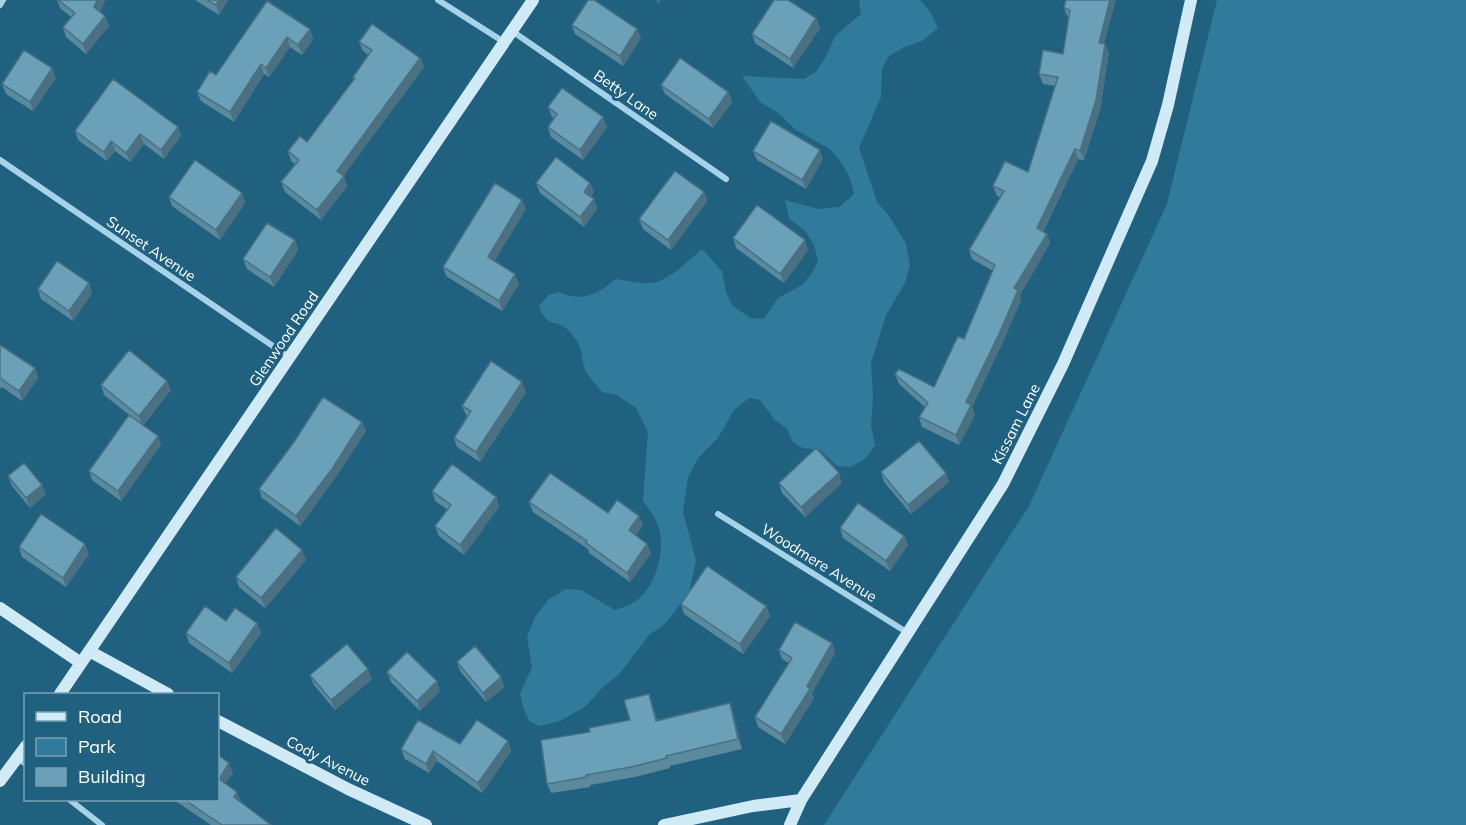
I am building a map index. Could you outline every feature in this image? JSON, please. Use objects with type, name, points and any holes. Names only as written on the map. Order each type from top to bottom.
[{"type":"street","points":[[0,4],[3,0]]},
{"type":"street","points":[[438,0],[504,43]]},
{"type":"street","name":"Glenwood Road","points":[[61,693],[533,0]]},
{"type":"street","name":"Kissam Lane","points":[[790,825],[801,800],[1003,484],[1063,364],[1152,161],[1168,105],[1191,0]]},
{"type":"street","name":"Betty Lane","points":[[512,31],[726,179]]},
{"type":"street","name":"Sunset Avenue","points":[[0,160],[289,357]]},
{"type":"street","name":"Woodmere Avenue","points":[[718,513],[908,633]]},
{"type":"street","points":[[0,608],[81,663]]},
{"type":"street","points":[[89,651],[166,693]]},
{"type":"street","name":"Cody Avenue","points":[[219,722],[348,789],[426,825]]},
{"type":"street","points":[[0,781],[21,761]]},
{"type":"street","points":[[664,825],[753,806],[801,800]]},
{"type":"street","points":[[71,801],[102,825]]},
{"type":"green space","points":[[859,0],[920,0],[931,13],[938,28],[922,41],[904,47],[888,57],[882,69],[881,97],[859,148],[877,202],[889,216],[906,244],[910,265],[905,283],[886,315],[871,363],[873,397],[871,425],[875,445],[866,458],[851,467],[837,466],[820,450],[803,448],[793,442],[787,429],[774,419],[760,400],[749,398],[734,410],[718,438],[698,458],[688,478],[683,512],[696,560],[689,593],[665,624],[650,634],[619,674],[586,706],[560,721],[540,726],[530,722],[520,694],[532,667],[527,637],[535,617],[548,600],[566,589],[581,590],[615,610],[631,604],[646,592],[658,568],[661,550],[657,524],[643,501],[648,432],[636,408],[617,395],[602,392],[586,372],[580,346],[574,337],[565,327],[549,321],[539,306],[549,295],[559,292],[582,297],[596,293],[616,279],[643,283],[659,281],[676,271],[702,249],[722,271],[726,292],[732,305],[750,318],[764,319],[778,298],[802,285],[818,261],[814,245],[806,232],[789,218],[785,200],[818,209],[839,207],[854,194],[850,178],[830,149],[796,130],[777,112],[760,102],[742,76],[804,79],[816,72],[835,36],[861,14]]},
{"type":"green space","points":[[1217,0],[1466,0],[1466,825],[824,825],[1029,506],[1167,204]]},
{"type":"building","points":[[58,0],[97,0],[94,7],[105,16],[83,44],[63,27],[75,13]]},
{"type":"building","points":[[207,0],[219,0],[216,5]]},
{"type":"building","points":[[588,0],[594,0],[637,29],[620,56],[572,25]]},
{"type":"building","points":[[774,0],[788,0],[816,18],[790,59],[752,34]]},
{"type":"building","points":[[1066,0],[1110,0],[1099,43],[1105,44],[1096,100],[1080,151],[1075,149],[1037,228],[1047,234],[1014,288],[1018,290],[966,402],[971,405],[956,435],[919,417],[928,403],[895,374],[899,369],[934,387],[958,336],[964,339],[995,265],[969,250],[1004,191],[993,186],[1005,161],[1028,172],[1058,77],[1039,74],[1043,50],[1063,54],[1070,10],[1064,8]]},
{"type":"building","points":[[267,1],[310,29],[298,45],[287,37],[266,68],[261,64],[230,112],[197,92],[210,71],[216,75]]},
{"type":"building","points":[[372,24],[420,58],[337,171],[344,176],[317,210],[281,182],[299,160],[288,151],[300,136],[307,142],[355,78],[353,77],[372,50],[359,42]]},
{"type":"building","points":[[24,50],[52,68],[30,102],[2,84]]},
{"type":"building","points":[[680,58],[728,92],[709,119],[661,85]]},
{"type":"building","points":[[113,79],[178,127],[161,150],[140,134],[126,153],[111,141],[104,152],[75,131]]},
{"type":"building","points":[[562,88],[603,117],[580,150],[548,127],[557,114],[548,107]]},
{"type":"building","points":[[771,121],[820,150],[802,180],[753,151]]},
{"type":"building","points":[[556,157],[590,183],[584,192],[594,199],[580,217],[536,183]]},
{"type":"building","points":[[195,160],[242,193],[216,230],[169,197]]},
{"type":"building","points":[[675,171],[704,192],[668,240],[639,219]]},
{"type":"building","points":[[495,183],[522,200],[488,257],[515,274],[499,301],[443,267]]},
{"type":"building","points":[[757,205],[805,240],[780,274],[733,238]]},
{"type":"building","points":[[267,223],[295,240],[270,277],[243,259]]},
{"type":"building","points":[[57,261],[89,283],[69,311],[38,289]]},
{"type":"building","points":[[0,345],[35,368],[19,391],[0,378]]},
{"type":"building","points":[[129,350],[167,381],[139,416],[101,385]]},
{"type":"building","points":[[491,361],[522,382],[476,452],[454,438],[471,411],[462,406]]},
{"type":"building","points":[[323,397],[362,422],[332,469],[296,516],[259,489],[294,442]]},
{"type":"building","points":[[129,415],[158,436],[118,491],[89,471]]},
{"type":"building","points":[[919,441],[946,473],[908,505],[881,472]]},
{"type":"building","points":[[816,448],[839,473],[801,507],[779,483]]},
{"type":"building","points":[[24,463],[42,485],[26,498],[8,476]]},
{"type":"building","points":[[452,464],[496,497],[460,545],[435,526],[451,505],[432,491]]},
{"type":"building","points":[[550,473],[608,513],[617,500],[639,516],[629,530],[647,544],[627,573],[586,543],[587,541],[529,502]]},
{"type":"building","points":[[858,503],[904,536],[886,561],[840,528]]},
{"type":"building","points":[[41,514],[85,544],[63,578],[19,547]]},
{"type":"building","points":[[276,528],[302,550],[261,598],[236,577]]},
{"type":"building","points":[[707,566],[766,606],[740,644],[681,604]]},
{"type":"building","points":[[205,606],[226,621],[235,608],[257,623],[229,663],[186,633]]},
{"type":"building","points":[[795,622],[832,643],[807,686],[810,689],[781,734],[755,717],[792,658],[779,650]]},
{"type":"building","points":[[347,644],[368,669],[331,700],[310,675]]},
{"type":"building","points":[[475,646],[501,677],[483,693],[457,662]]},
{"type":"building","points":[[407,652],[437,681],[417,701],[387,672]]},
{"type":"building","points":[[649,694],[656,721],[730,703],[738,739],[631,767],[547,784],[541,740],[590,732],[589,728],[630,720],[624,700]]},
{"type":"building","points":[[418,720],[460,744],[477,720],[508,741],[478,783],[433,751],[426,764],[401,749]]},
{"type":"building","points":[[219,756],[229,763],[219,779]]},
{"type":"building","points":[[219,779],[237,792],[234,797],[271,825],[222,825],[186,801],[219,801]]}]
